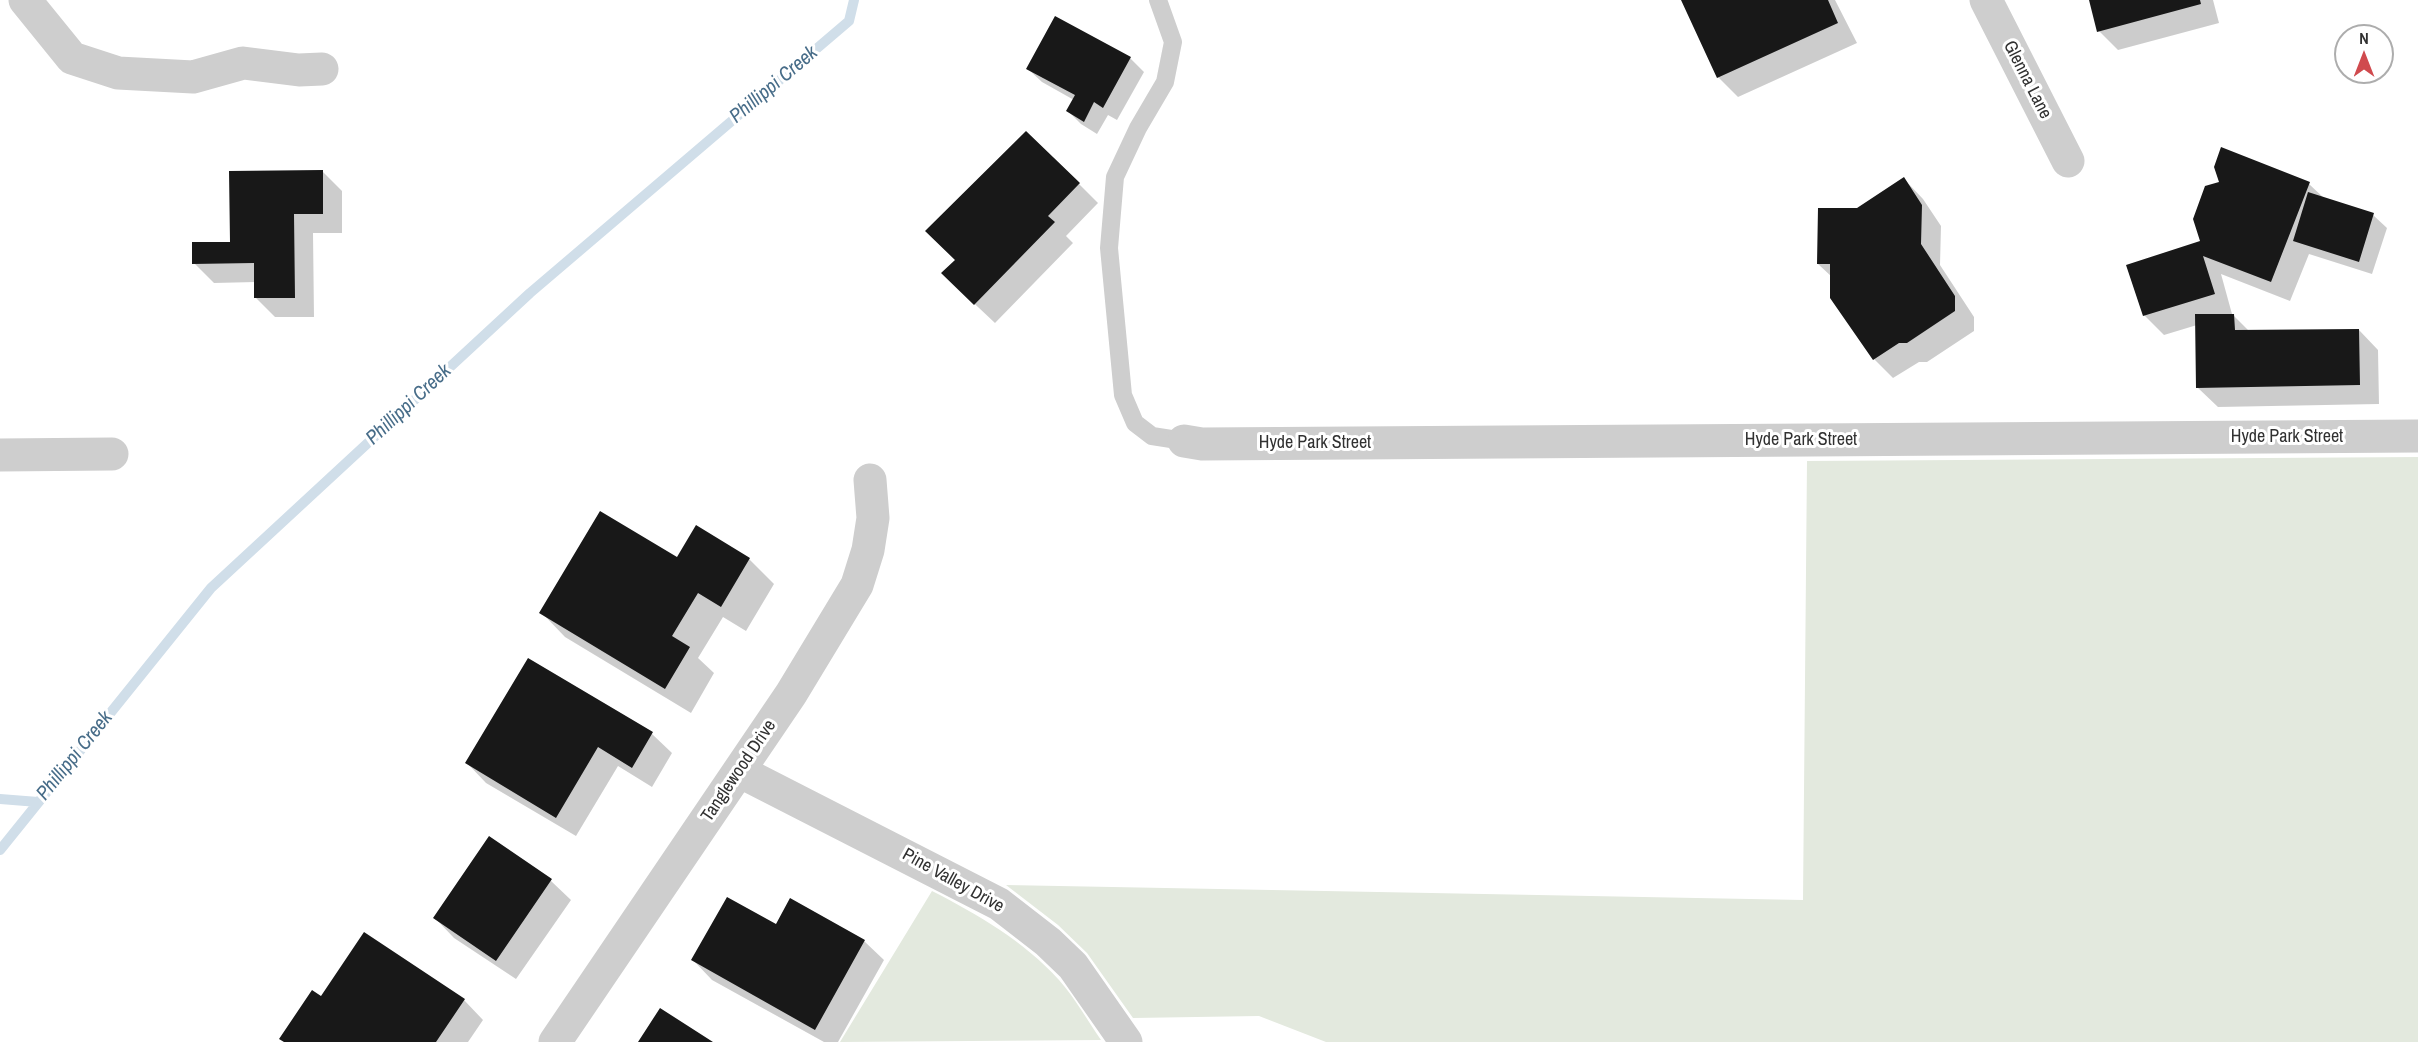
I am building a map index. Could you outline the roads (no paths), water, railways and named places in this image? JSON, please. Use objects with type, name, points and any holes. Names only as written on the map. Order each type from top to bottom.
[{"type":"street","points":[[25,0],[72,58],[118,73],[194,77],[243,63],[299,70],[322,69]]},
{"type":"street","name":"Glenna Lane","points":[[1986,0],[2068,161]]},
{"type":"street","name":"Hyde Park Street","points":[[1184,441],[1202,444],[2418,436]]},
{"type":"street","points":[[0,455],[112,454]]},
{"type":"street","name":"Tanglewood Drive","points":[[555,1042],[791,694],[857,585],[868,550],[873,518],[870,480]]},
{"type":"street","name":"Pine Valley Drive","points":[[739,771],[999,904],[1048,942],[1073,966],[1126,1042]]},
{"type":"lane","points":[[1158,0],[1173,42],[1165,82],[1115,177],[1109,248],[1123,395],[1135,423],[1152,436],[1184,441]]},
{"type":"waterway","name":"Phillippi Creek","points":[[0,850],[211,588],[530,293],[849,21],[854,0]]},
{"type":"waterway","points":[[0,799],[38,802]]}]
